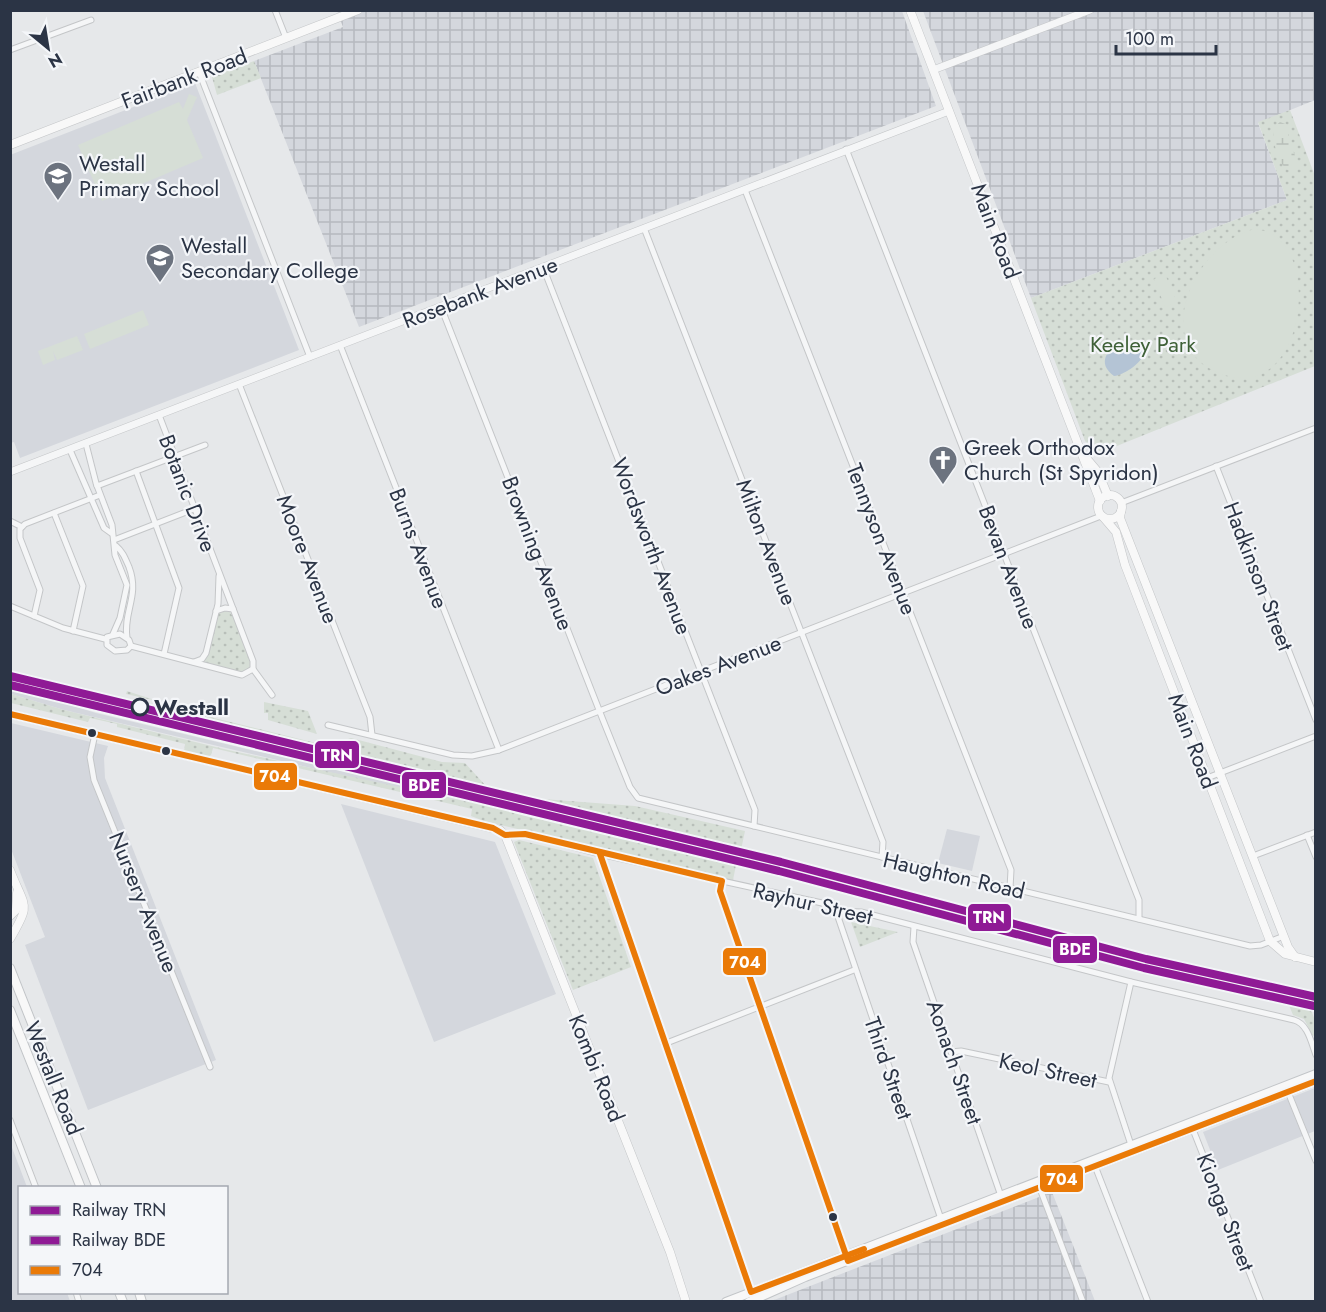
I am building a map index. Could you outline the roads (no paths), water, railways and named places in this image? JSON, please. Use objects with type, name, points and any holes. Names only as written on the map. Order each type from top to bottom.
[{"type":"main road","name":"Fairbank Road","points":[[10,145],[358,10]]},
{"type":"main road","name":"Main Road","points":[[910,10],[1100,501]]},
{"type":"main road","name":"Main Road","points":[[1081,452],[1098,472],[1108,496]]},
{"type":"main road","points":[[1108,496],[1116,497],[1121,507],[1112,519],[1102,517],[1098,509],[1100,501],[1108,496]]},
{"type":"main road","name":"Main Road","points":[[1121,507],[1120,518],[1284,936]]},
{"type":"main road","name":"Main Road","points":[[1102,517],[1116,532],[1125,565],[1270,942]]},
{"type":"main road","points":[[1159,655],[1172,650]]},
{"type":"main road","name":"Rayhur Street","points":[[10,714],[493,828],[505,835]]},
{"type":"main road","points":[[1226,827],[1239,822]]},
{"type":"main road","name":"Kombi Road","points":[[505,835],[666,1241],[686,1302]]},
{"type":"main road","points":[[10,870],[26,910],[22,922],[10,939]]},
{"type":"main road","points":[[10,916],[17,906],[14,880]]},
{"type":"main road","points":[[1284,936],[1296,959]]},
{"type":"main road","points":[[1270,942],[1280,951],[1296,959],[1316,962]]},
{"type":"main road","name":"Westall Road","points":[[10,968],[96,1186]]},
{"type":"main road","name":"Westall Road","points":[[10,1010],[80,1186]]},
{"type":"main road","points":[[726,1302],[751,1297],[1192,1125],[1316,1074]]},
{"type":"main road","points":[[1192,1125],[1316,1081]]},
{"type":"main road","points":[[942,1222],[1001,1196],[1095,1166],[1132,1148]]},
{"type":"street","points":[[275,10],[286,38]]},
{"type":"street","points":[[933,70],[1090,10]]},
{"type":"street","points":[[10,50],[91,20]]},
{"type":"street","points":[[199,72],[310,357]]},
{"type":"street","name":"Rosebank Avenue","points":[[10,472],[949,111]]},
{"type":"street","name":"Bevan Avenue","points":[[846,149],[1139,900],[1139,919]]},
{"type":"street","name":"Tennyson Avenue","points":[[745,190],[1011,870],[1010,888]]},
{"type":"street","name":"Milton Avenue","points":[[644,228],[884,842],[882,857]]},
{"type":"street","name":"Wordsworth Avenue","points":[[543,267],[755,810],[753,826]]},
{"type":"street","name":"Browning Avenue","points":[[441,307],[630,788],[638,798]]},
{"type":"street","name":"Burns Avenue","points":[[340,345],[499,750]]},
{"type":"street","name":"Moore Avenue","points":[[239,384],[369,717],[372,735]]},
{"type":"street","name":"Botanic Drive","points":[[159,415],[253,661],[253,669],[272,695]]},
{"type":"street","points":[[1121,507],[1216,466],[1316,428]]},
{"type":"street","points":[[86,444],[97,486],[112,525],[111,533],[115,543],[123,552],[134,582],[134,593],[126,621],[127,638],[131,646],[242,675],[253,669]]},
{"type":"street","points":[[97,486],[205,445]]},
{"type":"street","points":[[70,450],[93,498],[104,528],[111,533]]},
{"type":"street","name":"Hadkinson Street","points":[[1216,466],[1316,720]]},
{"type":"street","points":[[136,471],[179,588],[164,654]]},
{"type":"street","points":[[10,521],[22,526],[100,495]]},
{"type":"street","points":[[115,543],[194,509]]},
{"type":"street","points":[[54,513],[83,586],[73,631]]},
{"type":"street","name":"Oakes Avenue","points":[[327,725],[453,755],[472,756],[499,750],[1102,517]]},
{"type":"street","points":[[22,526],[20,538],[40,590],[34,616]]},
{"type":"street","points":[[10,606],[73,631],[105,639],[113,634],[120,618],[127,588],[115,555],[115,543]]},
{"type":"street","name":"Botanic Drive","points":[[194,662],[202,659],[206,653],[220,588],[218,571]]},
{"type":"street","points":[[216,611],[225,608],[233,609]]},
{"type":"street","points":[[113,634],[127,638]]},
{"type":"street","points":[[105,639],[108,647],[115,651],[127,650],[131,646]]},
{"type":"street","name":"Nursery Avenue","points":[[94,734],[90,756],[94,780],[210,1067]]},
{"type":"street","points":[[1207,778],[1316,736]]},
{"type":"street","name":"Haughton Road","points":[[638,798],[1250,946],[1270,942],[1284,936]]},
{"type":"street","points":[[1252,856],[1316,832]]},
{"type":"street","name":"Rayhur Street","points":[[505,835],[525,834],[600,854],[822,903],[836,911],[861,912],[1131,982],[1300,1022],[1316,1055]]},
{"type":"street","points":[[1307,836],[1316,857]]},
{"type":"street","points":[[600,854],[751,1297]]},
{"type":"street","points":[[722,881],[720,891],[847,1258]]},
{"type":"street","name":"Third Street","points":[[836,911],[854,970],[942,1222]]},
{"type":"street","name":"Aonach Street","points":[[914,927],[914,942],[1001,1196]]},
{"type":"street","points":[[664,1044],[854,970]]},
{"type":"street","points":[[1131,982],[1109,1082],[1132,1148]]},
{"type":"street","name":"Keol Street","points":[[951,1052],[961,1051],[1109,1082]]},
{"type":"street","points":[[1288,1092],[1316,1161]]},
{"type":"street","points":[[10,1120],[35,1186]]},
{"type":"street","name":"Kionga Street","points":[[1192,1125],[1261,1302]]},
{"type":"street","points":[[1095,1166],[1148,1302]]},
{"type":"street","points":[[1038,1185],[1083,1302]]},
{"type":"water","points":[[1140,342],[1145,351],[1138,363],[1123,373],[1114,376],[1111,374],[1105,363],[1107,354],[1116,350],[1130,350]]},
{"type":"railway","points":[[10,679],[27,683]]},
{"type":"rail line","name":"TRN","points":[[10,676],[781,862],[1146,959],[1316,997]]},
{"type":"rail line","name":"BDE","points":[[10,685],[779,871],[1144,968],[1314,1006]]},
{"type":"place","name":"Westall Primary School","points":[[58,202]]},
{"type":"place","name":"Westall Secondary College","points":[[160,284]]},
{"type":"place","name":"Greek Orthodox Church (St Spyridon)","points":[[943,486]]},
{"type":"place","name":"Westall","points":[[140,707]]},
{"type":"park label","name":"Keeley Park","points":[[1143,344]]}]
